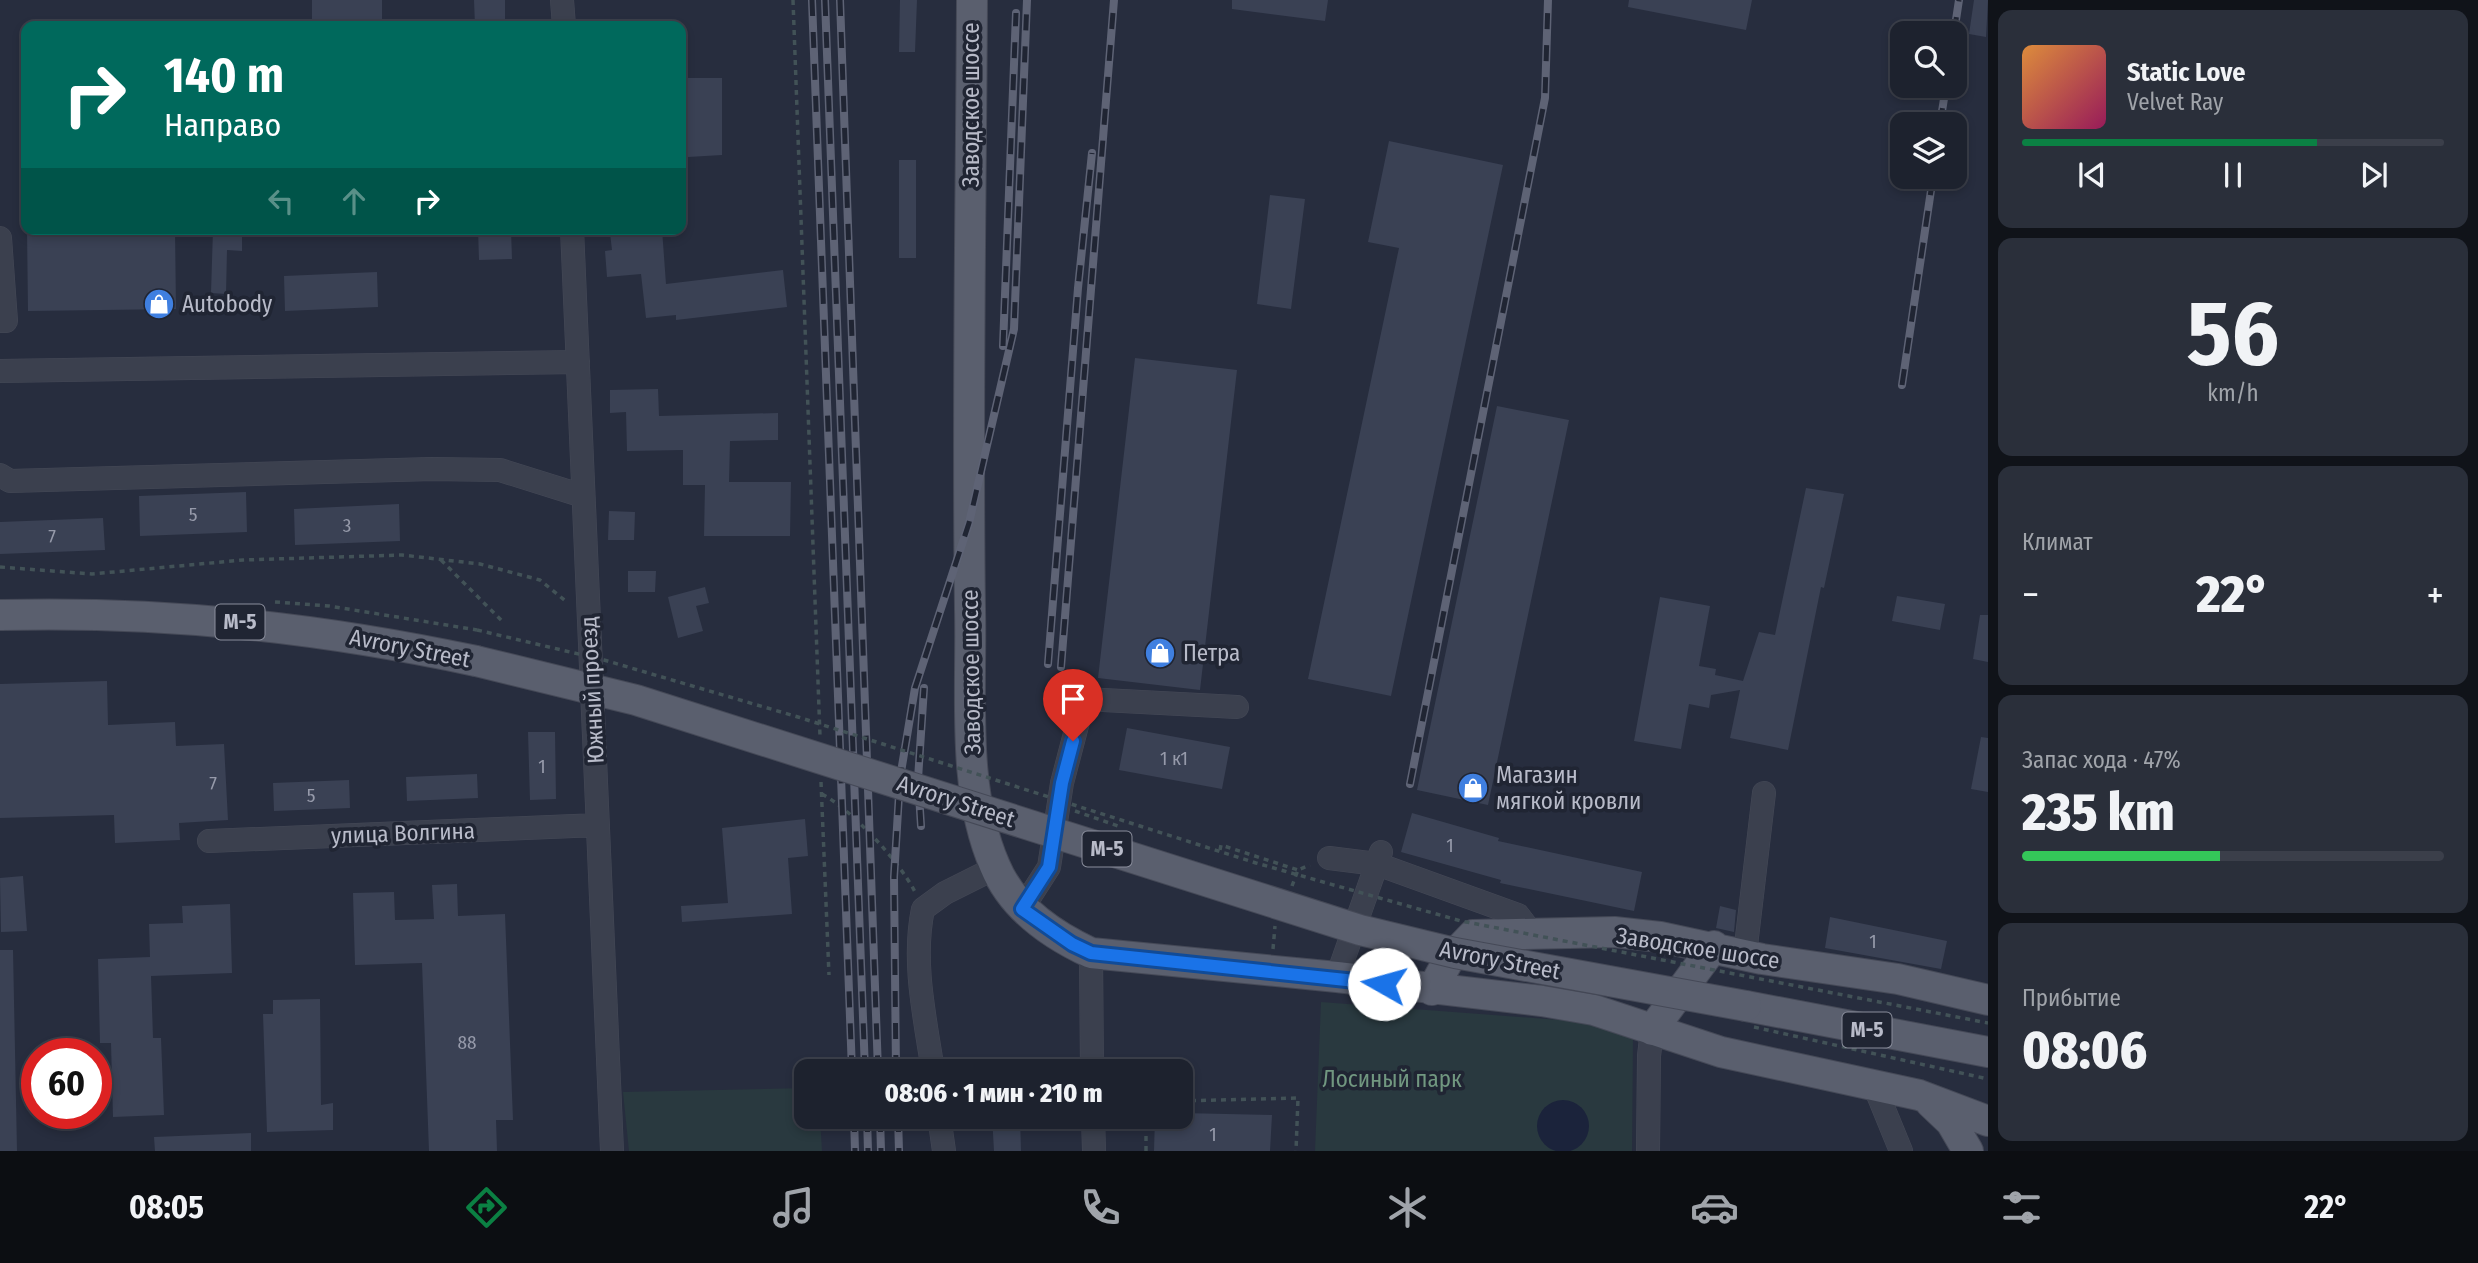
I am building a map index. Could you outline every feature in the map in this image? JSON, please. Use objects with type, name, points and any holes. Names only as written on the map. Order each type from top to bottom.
[{"type":"main road","name":"Заводское шоссе","points":[[972,0],[969,523],[973,778],[986,841],[995,868],[1022,909],[1072,944],[1091,953],[1337,977],[1581,1008],[1721,1052],[1919,1095],[1988,1121]]},
{"type":"main road","name":"Avrory Street","points":[[0,615],[76,614],[236,622],[328,632],[476,661],[636,700],[1360,930],[1455,953],[1988,1052]]},
{"type":"main road","name":"Заводское шоссе","points":[[1432,990],[1448,961],[1473,935],[1614,932],[1714,946],[1745,954],[1898,979],[1988,1000]]},
{"type":"main road","points":[[1652,1030],[1714,946]]},
{"type":"main road","name":"Заводское шоссе","points":[[1919,1095],[1951,1122],[1968,1151]]},
{"type":"street","points":[[562,0],[564,21]]},
{"type":"street","name":"Южный проезд","points":[[572,235],[612,1151]]},
{"type":"street","points":[[0,238],[6,321],[0,321]]},
{"type":"street","points":[[0,371],[578,362]]},
{"type":"street","points":[[0,475],[10,481],[432,469],[500,470],[583,496]]},
{"type":"street","points":[[1022,909],[1049,867],[1062,783],[1084,699],[1237,707]]},
{"type":"street","points":[[1745,954],[1764,793]]},
{"type":"street","name":"улица Волгина","points":[[209,841],[598,825]]},
{"type":"street","points":[[1329,858],[1379,858],[1518,915],[1531,932]]},
{"type":"street","points":[[1337,977],[1379,858]]},
{"type":"street","points":[[931,1059],[920,981],[918,934],[923,909],[945,893],[995,868]]},
{"type":"street","points":[[1091,953],[1092,1059]]},
{"type":"street","points":[[1648,1151],[1649,1055],[1652,1030]]},
{"type":"street","points":[[1874,1085],[1902,1151]]},
{"type":"street","points":[[941,1129],[944,1151]]},
{"type":"street","points":[[1093,1129],[1094,1151]]},
{"type":"path","points":[[793,0],[820,738]]},
{"type":"path","points":[[0,567],[92,574],[243,559],[401,555],[480,564],[540,580],[589,620]]},
{"type":"path","points":[[441,560],[504,623]]},
{"type":"path","points":[[477,630],[604,660],[759,705],[1220,850],[1461,921],[1988,1023]]},
{"type":"path","points":[[821,780],[829,975]]},
{"type":"path","points":[[822,794],[842,804],[895,860],[923,909]]},
{"type":"path","points":[[1220,850],[1221,845],[1298,870]]},
{"type":"path","points":[[1193,1101],[1298,1098],[1296,1151]]},
{"type":"path","points":[[1146,1129],[1146,1151]]},
{"type":"green space","name":"Лосиный парк","points":[[1321,1002],[1599,1023],[1633,1038],[1632,1151],[1315,1151]]},
{"type":"green space","points":[[794,1088],[794,1129],[821,1129],[822,1151],[629,1151],[623,1092]]},
{"type":"water","points":[[1563,1100],[1573,1102],[1581,1108],[1587,1116],[1587,1136],[1581,1144],[1573,1150],[1563,1152],[1553,1150],[1545,1144],[1539,1136],[1537,1126],[1539,1116],[1545,1108],[1553,1102]]},
{"type":"building","points":[[312,0],[382,0],[382,21],[312,21]]},
{"type":"building","points":[[474,0],[505,0],[505,21],[475,21]]},
{"type":"building","points":[[900,0],[917,0],[915,52],[899,52]]},
{"type":"building","points":[[1232,0],[1328,0],[1325,21],[1232,9]]},
{"type":"building","points":[[1629,0],[1752,0],[1746,30],[1628,7]]},
{"type":"building","points":[[1974,0],[1988,0],[1986,37],[1969,34]]},
{"type":"building","points":[[686,78],[722,78],[722,155],[688,157]]},
{"type":"building","points":[[1389,141],[1503,165],[1391,696],[1308,679],[1399,248],[1368,242]]},
{"type":"building","points":[[899,160],[916,160],[916,258],[899,258]]},
{"type":"building","points":[[1270,195],[1305,199],[1291,309],[1257,304]]},
{"type":"building","points":[[27,235],[175,235],[176,309],[28,311]]},
{"type":"building","points":[[213,235],[242,235],[242,251],[227,250],[226,294],[211,293]]},
{"type":"building","points":[[478,235],[511,235],[512,259],[479,260]]},
{"type":"building","points":[[610,235],[662,235],[666,284],[783,270],[787,307],[676,320],[676,315],[646,318],[641,274],[607,277],[605,251],[612,250]]},
{"type":"building","points":[[377,272],[378,307],[285,311],[284,276]]},
{"type":"building","points":[[1135,358],[1237,370],[1200,690],[1098,678]]},
{"type":"building","points":[[658,389],[659,416],[778,413],[778,440],[730,441],[729,482],[791,482],[790,536],[704,536],[705,485],[683,485],[683,450],[627,451],[626,412],[610,413],[610,390]]},
{"type":"building","points":[[1497,406],[1569,420],[1488,805],[1417,790]]},
{"type":"building","points":[[1806,488],[1844,494],[1824,588],[1821,587],[1788,750],[1730,738],[1740,690],[1711,695],[1709,708],[1689,704],[1681,749],[1634,741],[1660,597],[1710,606],[1699,666],[1716,669],[1715,675],[1743,681],[1759,632],[1775,635]]},
{"type":"building","points":[[246,492],[247,532],[140,536],[139,496]]},
{"type":"building","points":[[399,504],[400,541],[295,545],[294,509]]},
{"type":"building","points":[[609,511],[635,512],[634,540],[608,540]]},
{"type":"building","points":[[103,518],[105,550],[0,554],[0,522]]},
{"type":"building","points":[[628,571],[656,571],[655,592],[628,592]]},
{"type":"building","points":[[705,587],[709,603],[696,606],[703,631],[678,638],[668,597]]},
{"type":"building","points":[[1897,596],[1945,604],[1940,630],[1892,621]]},
{"type":"building","points":[[1980,615],[1988,615],[1988,662],[1973,659]]},
{"type":"building","points":[[107,681],[108,725],[175,722],[176,746],[224,744],[228,820],[179,823],[180,840],[115,843],[114,815],[0,818],[0,684]]},
{"type":"building","points":[[1127,728],[1230,747],[1222,789],[1119,770]]},
{"type":"building","points":[[528,732],[555,732],[556,799],[530,800]]},
{"type":"building","points":[[1981,737],[1988,738],[1988,792],[1971,789]]},
{"type":"building","points":[[477,774],[478,798],[407,801],[406,777]]},
{"type":"building","points":[[349,780],[350,808],[274,811],[273,783]]},
{"type":"building","points":[[1412,813],[1499,838],[1498,841],[1642,872],[1634,911],[1500,883],[1501,880],[1401,852]]},
{"type":"building","points":[[805,819],[808,856],[788,858],[792,914],[682,922],[681,906],[728,903],[722,828]]},
{"type":"building","points":[[23,876],[27,931],[1,932],[0,878]]},
{"type":"building","points":[[457,884],[458,916],[505,914],[513,1120],[496,1120],[497,1151],[429,1151],[422,963],[355,965],[353,893],[394,892],[395,920],[434,919],[432,885]]},
{"type":"building","points":[[230,904],[232,973],[151,976],[153,1038],[161,1038],[164,1115],[113,1117],[112,1038],[100,1038],[98,959],[150,957],[149,924],[183,923],[182,906]]},
{"type":"building","points":[[1720,906],[1736,910],[1734,932],[1716,928]]},
{"type":"building","points":[[1830,917],[1947,941],[1941,969],[1825,948]]},
{"type":"building","points":[[0,950],[13,950],[17,1151],[0,1151]]},
{"type":"building","points":[[320,999],[321,1105],[333,1103],[333,1130],[267,1132],[263,1014],[273,1014],[273,1000]]},
{"type":"building","points":[[1193,1113],[1272,1115],[1270,1151],[1154,1151],[1155,1129],[1193,1129]]},
{"type":"building","points":[[993,1129],[1020,1129],[1021,1151],[994,1151]]},
{"type":"building","points":[[251,1133],[251,1151],[155,1151],[154,1137]]},
{"type":"railway","points":[[812,0],[852,1059]]},
{"type":"railway","points":[[825,0],[865,1059]]},
{"type":"railway","points":[[840,0],[878,1059]]},
{"type":"railway","points":[[896,1059],[894,877],[900,778],[915,688],[969,523],[1014,329],[1027,0]]},
{"type":"railway","points":[[1061,667],[1114,0]]},
{"type":"railway","points":[[1410,784],[1545,98],[1548,0]]},
{"type":"railway","points":[[1956,21],[1959,0]]},
{"type":"railway","points":[[1003,346],[1016,13]]},
{"type":"railway","points":[[1942,112],[1944,98]]},
{"type":"railway","points":[[1048,664],[1078,288],[1092,153]]},
{"type":"railway","points":[[1902,385],[1931,189]]},
{"type":"railway","points":[[921,826],[918,779],[924,688]]},
{"type":"railway","points":[[854,1129],[855,1151]]},
{"type":"railway","points":[[867,1129],[868,1151]]},
{"type":"railway","points":[[880,1129],[881,1151]]},
{"type":"railway","points":[[898,1129],[899,1151]]},
{"type":"place","name":"Autobody","points":[[159,304]]},
{"type":"place","name":"Петра","points":[[1160,653]]},
{"type":"place","name":"Магазин мягкой кровли","points":[[1473,788]]},
{"type":"route","points":[[1073,741],[1062,783],[1049,867],[1022,909],[1072,944],[1091,953],[1384,984]]}]
